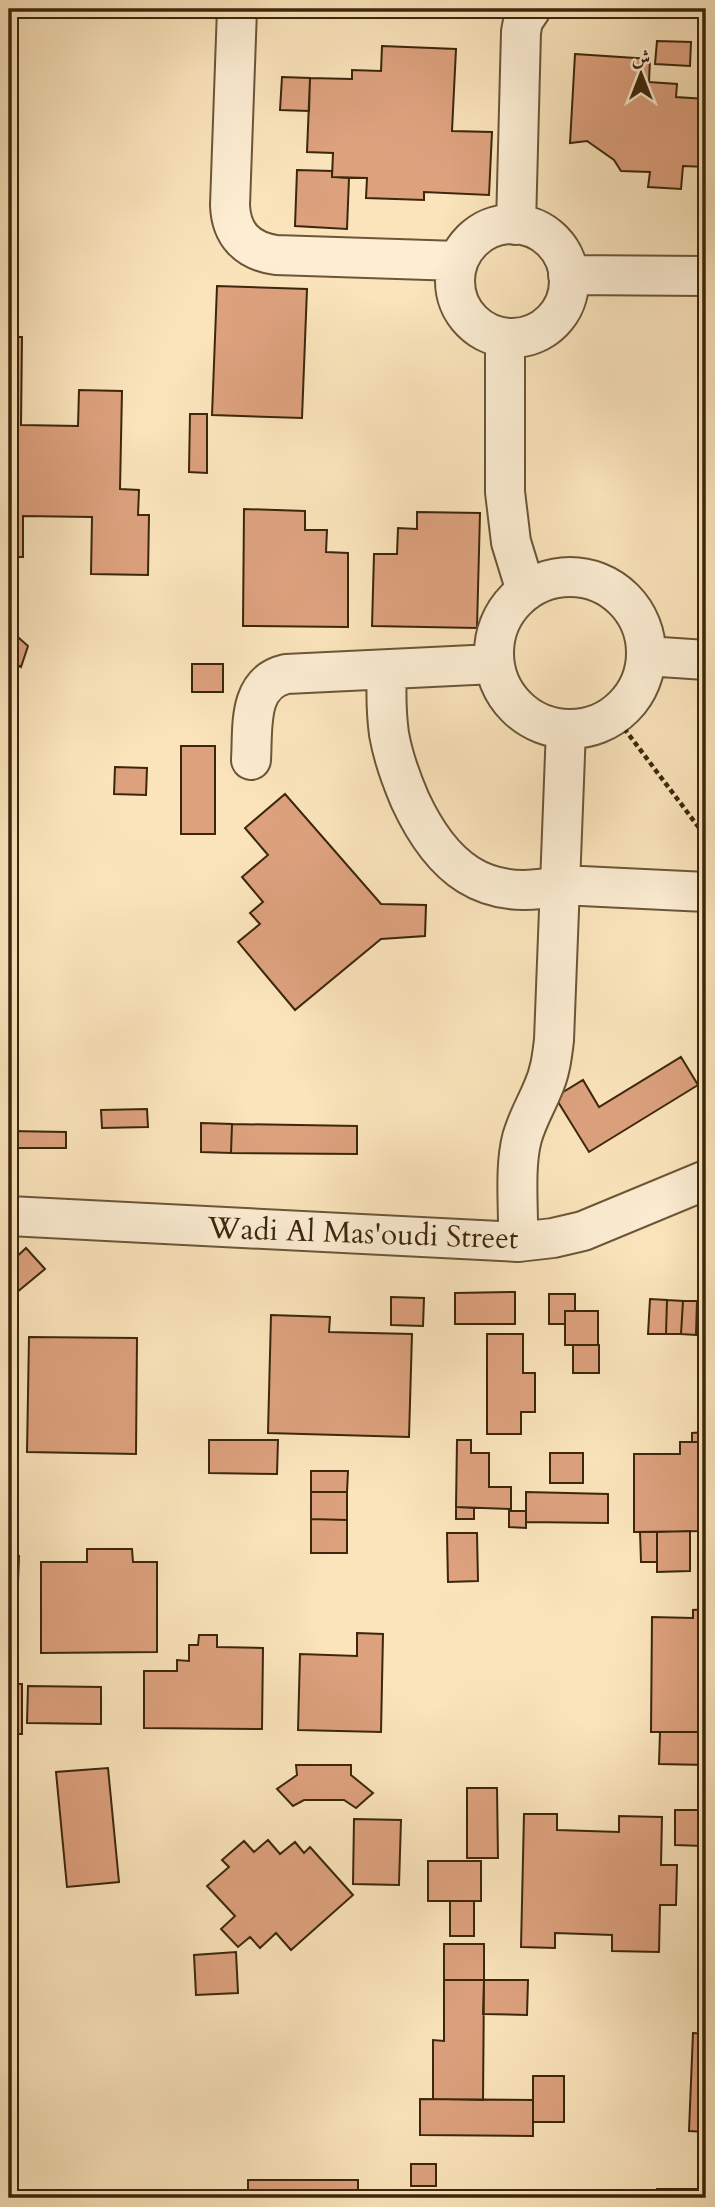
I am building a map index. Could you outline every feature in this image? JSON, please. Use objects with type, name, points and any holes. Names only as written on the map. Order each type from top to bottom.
[{"type":"street","points":[[237,9],[230,217],[240,239],[251,248],[276,255],[458,261]]},
{"type":"street","points":[[516,225],[521,32],[523,21],[531,9]]},
{"type":"street","points":[[501,225],[516,225],[534,229],[549,238],[561,252],[569,287],[564,304],[555,319],[540,330],[523,337],[505,338],[474,324],[463,311],[456,295],[455,278],[458,261],[475,237],[501,225]]},
{"type":"street","points":[[568,275],[706,276]]},
{"type":"street","points":[[505,338],[506,505],[511,542],[526,591]]},
{"type":"street","points":[[566,577],[587,579],[606,587],[623,599],[636,616],[644,635],[646,656],[637,690],[627,704],[614,715],[592,726],[566,729],[546,726],[527,716],[511,702],[500,684],[494,664],[494,643],[500,623],[511,605],[526,591],[545,581],[566,577]]},
{"type":"street","points":[[646,656],[706,660]]},
{"type":"street","points":[[251,760],[256,699],[260,690],[276,676],[494,664]]},
{"type":"street","points":[[387,670],[389,734],[396,762],[416,813],[428,835],[443,855],[460,870],[498,888],[519,891],[561,885],[706,892]]},
{"type":"street","points":[[519,1242],[521,1142],[526,1123],[544,1086],[554,1040],[566,729]]},
{"type":"street","name":"Wadi Al Mas'oudi Street","points":[[9,1216],[519,1242],[583,1231],[706,1180]]},
{"type":"path","points":[[614,715],[706,836]]},
{"type":"building","points":[[657,41],[691,42],[690,66],[655,64]]},
{"type":"building","points":[[382,46],[456,49],[452,131],[492,132],[489,195],[424,192],[424,200],[366,198],[367,178],[332,177],[333,153],[307,152],[310,78],[352,79],[352,70],[381,71]]},
{"type":"building","points":[[575,54],[650,59],[649,82],[677,84],[676,97],[706,99],[706,167],[683,166],[681,189],[648,187],[650,172],[621,171],[614,160],[587,141],[570,143]]},
{"type":"building","points":[[282,77],[310,78],[309,111],[280,110]]},
{"type":"building","points":[[297,170],[332,171],[332,177],[349,178],[347,229],[295,226]]},
{"type":"building","points":[[217,286],[307,289],[302,418],[212,415]]},
{"type":"building","points":[[9,337],[22,337],[21,425],[78,426],[79,390],[122,391],[120,489],[139,490],[138,515],[149,515],[148,575],[91,574],[92,517],[23,516],[23,557],[9,557]]},
{"type":"building","points":[[190,414],[207,414],[207,473],[189,472]]},
{"type":"building","points":[[244,509],[305,511],[305,530],[327,530],[326,552],[348,553],[348,627],[243,626]]},
{"type":"building","points":[[417,512],[480,513],[477,628],[372,626],[374,554],[397,554],[398,528],[417,529]]},
{"type":"building","points":[[9,629],[28,646],[21,667],[9,661]]},
{"type":"building","points":[[192,664],[223,664],[223,692],[192,692]]},
{"type":"building","points":[[181,746],[215,746],[215,834],[181,834]]},
{"type":"building","points":[[115,767],[147,768],[146,795],[114,794]]},
{"type":"building","points":[[285,794],[381,904],[426,905],[425,936],[381,939],[295,1010],[238,942],[260,924],[250,913],[263,902],[242,877],[268,855],[245,828]]},
{"type":"building","points":[[681,1057],[698,1085],[589,1152],[555,1097],[583,1080],[599,1107]]},
{"type":"building","points":[[147,1109],[148,1127],[102,1128],[101,1110]]},
{"type":"building","points":[[201,1123],[232,1124],[231,1153],[201,1152]]},
{"type":"building","points":[[232,1124],[357,1126],[357,1154],[231,1153]]},
{"type":"building","points":[[9,1131],[66,1132],[66,1148],[9,1148]]},
{"type":"building","points":[[26,1248],[45,1269],[10,1298],[9,1264]]},
{"type":"building","points":[[515,1292],[515,1324],[455,1324],[455,1293]]},
{"type":"building","points":[[549,1294],[575,1294],[575,1311],[565,1311],[565,1324],[549,1324]]},
{"type":"building","points":[[391,1297],[424,1298],[423,1326],[391,1325]]},
{"type":"building","points":[[650,1299],[667,1300],[666,1334],[648,1334]]},
{"type":"building","points":[[667,1300],[683,1301],[681,1334],[666,1334]]},
{"type":"building","points":[[683,1301],[697,1301],[696,1335],[681,1334]]},
{"type":"building","points":[[697,1301],[706,1301],[706,1335],[696,1335]]},
{"type":"building","points":[[565,1311],[598,1311],[598,1345],[565,1345]]},
{"type":"building","points":[[271,1315],[330,1317],[329,1332],[412,1334],[409,1437],[268,1433]]},
{"type":"building","points":[[487,1334],[523,1334],[523,1373],[535,1373],[535,1412],[521,1412],[521,1434],[487,1434]]},
{"type":"building","points":[[29,1337],[137,1338],[136,1454],[27,1452]]},
{"type":"building","points":[[573,1345],[599,1345],[599,1373],[573,1373]]},
{"type":"building","points":[[706,1432],[706,1442],[692,1442],[692,1433]]},
{"type":"building","points":[[209,1440],[278,1440],[277,1474],[209,1473]]},
{"type":"building","points":[[457,1440],[471,1440],[471,1453],[489,1453],[489,1487],[511,1487],[511,1509],[456,1507]]},
{"type":"building","points":[[680,1442],[706,1442],[706,1531],[634,1532],[634,1454],[680,1454]]},
{"type":"building","points":[[550,1453],[583,1453],[583,1483],[550,1483]]},
{"type":"building","points":[[311,1471],[348,1471],[347,1492],[311,1492]]},
{"type":"building","points":[[311,1492],[347,1492],[347,1520],[311,1519]]},
{"type":"building","points":[[526,1492],[608,1494],[608,1523],[526,1522]]},
{"type":"building","points":[[456,1507],[474,1508],[474,1519],[456,1519]]},
{"type":"building","points":[[509,1511],[526,1511],[526,1528],[509,1527]]},
{"type":"building","points":[[311,1519],[347,1520],[347,1553],[311,1553]]},
{"type":"building","points":[[690,1531],[690,1571],[657,1572],[657,1532]]},
{"type":"building","points":[[640,1532],[657,1532],[657,1562],[641,1562]]},
{"type":"building","points":[[447,1533],[477,1533],[478,1581],[448,1582]]},
{"type":"building","points":[[87,1549],[132,1549],[133,1562],[157,1562],[157,1652],[41,1653],[41,1562],[87,1562]]},
{"type":"building","points":[[9,1556],[19,1556],[15,1660],[9,1659]]},
{"type":"building","points":[[706,1609],[706,1732],[651,1732],[652,1617],[693,1618],[693,1610]]},
{"type":"building","points":[[357,1633],[383,1634],[381,1732],[298,1730],[300,1654],[357,1656]]},
{"type":"building","points":[[199,1635],[217,1635],[217,1647],[263,1648],[262,1729],[144,1728],[144,1671],[177,1671],[177,1660],[189,1661],[189,1645],[198,1645]]},
{"type":"building","points":[[9,1684],[22,1684],[22,1734],[9,1734]]},
{"type":"building","points":[[28,1686],[101,1687],[101,1724],[27,1723]]},
{"type":"building","points":[[660,1732],[706,1732],[706,1765],[659,1764]]},
{"type":"building","points":[[296,1765],[351,1765],[351,1775],[373,1793],[356,1808],[344,1800],[304,1800],[293,1806],[277,1789],[297,1775]]},
{"type":"building","points":[[108,1768],[119,1882],[67,1887],[56,1772]]},
{"type":"building","points":[[9,1778],[12,1778],[11,1817],[9,1817]]},
{"type":"building","points":[[467,1788],[497,1788],[498,1858],[467,1858]]},
{"type":"building","points":[[675,1810],[703,1810],[703,1846],[675,1845]]},
{"type":"building","points":[[703,1810],[706,1810],[706,1846],[703,1846]]},
{"type":"building","points":[[524,1814],[557,1814],[557,1830],[619,1832],[619,1816],[662,1817],[661,1865],[677,1865],[676,1905],[660,1905],[659,1952],[612,1951],[612,1935],[555,1933],[555,1948],[521,1947]]},
{"type":"building","points":[[11,1817],[10,1853],[9,1853]]},
{"type":"building","points":[[354,1819],[401,1820],[399,1885],[353,1884]]},
{"type":"building","points":[[268,1840],[280,1854],[295,1842],[304,1853],[310,1847],[353,1895],[291,1950],[276,1933],[260,1948],[250,1937],[238,1947],[221,1929],[235,1916],[207,1886],[229,1867],[222,1860],[244,1841],[254,1852]]},
{"type":"building","points":[[428,1861],[481,1861],[481,1901],[428,1901]]},
{"type":"building","points":[[450,1901],[474,1901],[474,1936],[450,1936]]},
{"type":"building","points":[[444,1944],[484,1944],[484,1980],[444,1980]]},
{"type":"building","points":[[236,1952],[238,1993],[196,1995],[194,1955]]},
{"type":"building","points":[[444,1980],[484,1980],[483,2100],[433,2099],[433,2040],[444,2041]]},
{"type":"building","points":[[484,1980],[528,1980],[527,2015],[483,2014]]},
{"type":"building","points":[[693,2033],[706,2034],[706,2132],[689,2131]]},
{"type":"building","points":[[533,2076],[564,2076],[564,2122],[533,2122]]},
{"type":"building","points":[[420,2099],[533,2100],[533,2136],[420,2135]]},
{"type":"building","points":[[411,2164],[436,2164],[436,2186],[411,2186]]},
{"type":"building","points":[[248,2180],[358,2180],[358,2198],[248,2198]]},
{"type":"building","points":[[657,2189],[706,2189],[706,2198],[657,2198]]},
{"type":"building","points":[[485,2190],[486,2198],[426,2198],[426,2191]]},
{"type":"building","points":[[371,2193],[405,2194],[404,2198],[371,2198]]}]
